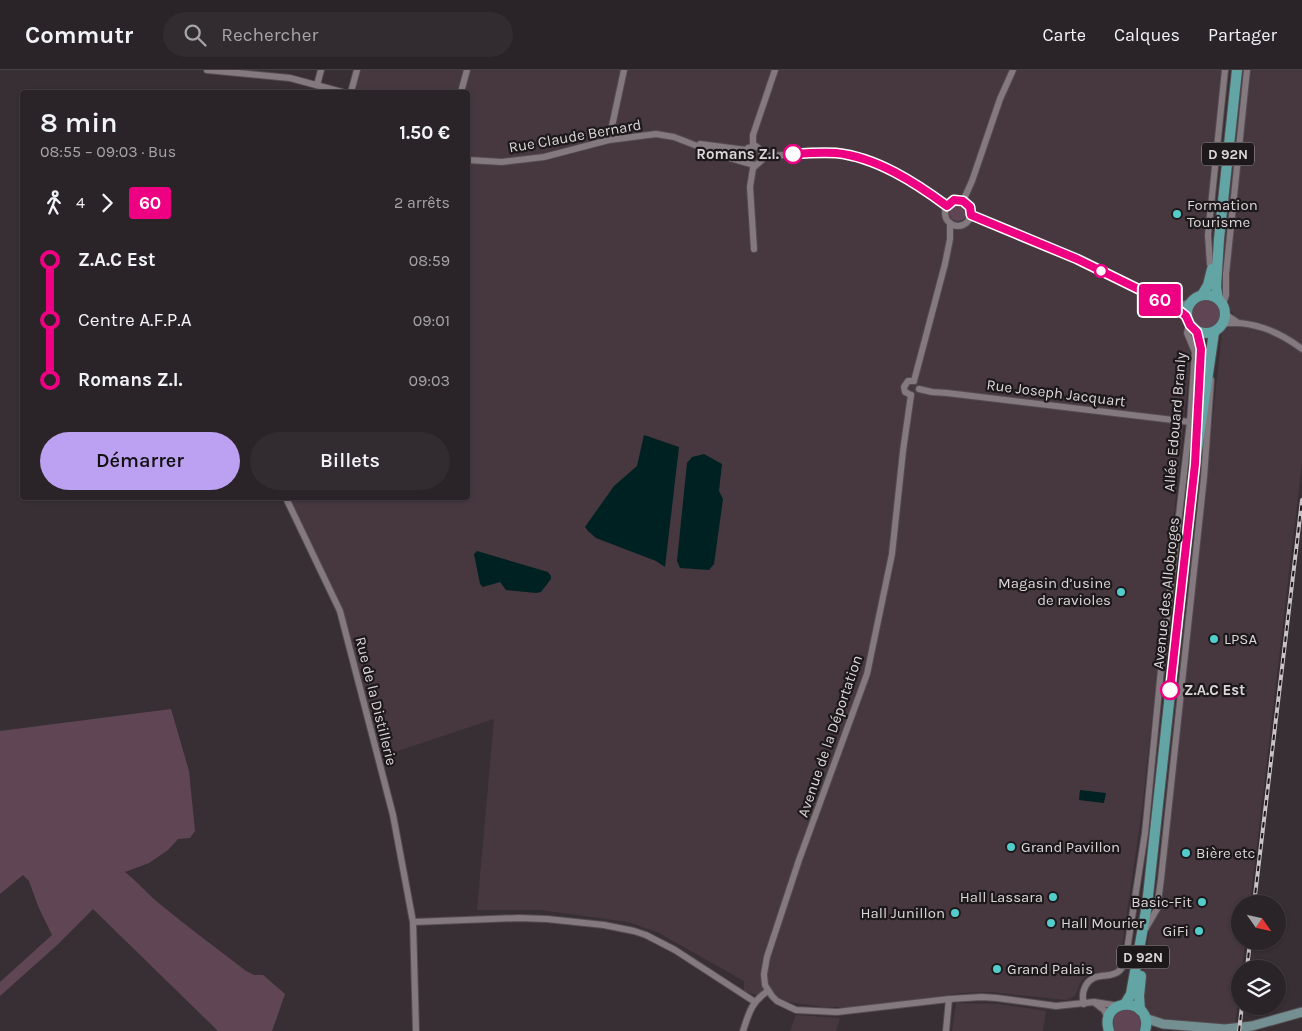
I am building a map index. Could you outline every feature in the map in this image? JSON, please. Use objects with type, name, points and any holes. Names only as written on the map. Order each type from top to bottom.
[{"type":"main road","name":"D 92N","points":[[1222,306],[1216,287],[1219,239],[1237,70]]},
{"type":"main road","name":"D 92N","points":[[1202,295],[1208,285],[1219,239]]},
{"type":"main road","points":[[1202,295],[1210,296],[1222,306],[1222,324],[1214,332],[1208,333],[1191,324],[1191,302],[1202,295]]},
{"type":"main road","name":"Avenue des Allobroges","points":[[1191,324],[1201,342],[1208,391],[1195,464]]},
{"type":"main road","name":"Avenue des Allobroges","points":[[1145,1031],[1139,996],[1147,905],[1195,464],[1204,363],[1214,332]]},
{"type":"main road","name":"Avenue des Allobroges","points":[[1122,1005],[1131,994],[1147,905]]},
{"type":"main road","points":[[1109,1031],[1108,1018],[1111,1013],[1122,1005],[1131,1004],[1143,1014]]},
{"type":"street","points":[[207,70],[259,72],[335,90]]},
{"type":"street","points":[[318,85],[322,70]]},
{"type":"street","points":[[352,90],[357,70]]},
{"type":"street","points":[[462,90],[467,70]]},
{"type":"street","points":[[609,140],[624,70]]},
{"type":"street","points":[[753,146],[753,135],[775,70]]},
{"type":"street","points":[[963,201],[972,181],[1000,99],[1013,70]]},
{"type":"street","points":[[1212,267],[1210,264],[1208,235],[1225,70]]},
{"type":"street","points":[[1237,322],[1222,306],[1226,295],[1226,274],[1247,70]]},
{"type":"street","name":"Rue Claude Bernard","points":[[470,160],[502,162],[544,157],[609,140],[656,134],[687,141]]},
{"type":"street","points":[[687,141],[746,150],[753,146],[759,148],[763,156]]},
{"type":"street","points":[[687,141],[723,156],[754,165],[759,163],[763,156]]},
{"type":"street","points":[[746,150],[744,154],[747,162]]},
{"type":"street","points":[[763,156],[820,153],[850,156],[885,168],[947,206]]},
{"type":"street","points":[[754,165],[750,187],[754,249]]},
{"type":"street","points":[[914,381],[950,239],[950,222],[946,213],[947,206],[954,200],[963,201],[970,207],[971,215],[968,221],[959,225],[950,239]]},
{"type":"street","points":[[971,215],[1077,259],[1175,307],[1191,324]]},
{"type":"street","points":[[950,222],[959,225]]},
{"type":"street","points":[[1175,307],[1191,302]]},
{"type":"street","points":[[1222,324],[1237,322],[1278,332],[1302,349]]},
{"type":"street","name":"Allée Edouard Branly","points":[[1084,1004],[1082,996],[1092,978],[1112,975],[1122,968],[1125,963],[1145,833],[1162,658],[1190,422],[1195,352],[1187,333],[1191,324]]},
{"type":"street","points":[[908,381],[914,381],[919,389],[916,394],[911,395],[905,392],[904,387],[908,381]]},
{"type":"street","name":"Rue Joseph Jacquart","points":[[919,389],[1190,422]]},
{"type":"street","points":[[1146,928],[1157,909],[1162,879],[1208,391]]},
{"type":"street","name":"Avenue de la Déportation","points":[[768,991],[765,985],[764,974],[768,957],[799,860],[863,688],[871,660],[892,554],[911,395]]},
{"type":"street","name":"Rue de la Distillerie","points":[[287,500],[340,611],[393,815],[413,922],[416,1031]]},
{"type":"street","points":[[413,922],[519,918],[547,919],[604,925],[634,931],[675,950],[755,1002]]},
{"type":"street","points":[[743,1031],[755,1002],[768,991],[777,1001],[789,1008],[821,1011],[854,1010],[949,999],[997,998],[1056,1006],[1094,1002],[1122,1005]]},
{"type":"street","points":[[946,1031],[949,999]]},
{"type":"street","points":[[1094,1002],[1101,1007],[1108,1018]]},
{"type":"street","points":[[1143,1014],[1163,1024],[1206,1028],[1240,1028],[1302,1012]]},
{"type":"street","points":[[1145,1031],[1163,1024]]},
{"type":"shaded area","points":[[361,70],[1223,70],[1205,235],[1208,268],[1203,286],[1191,295],[1185,303],[1183,315],[1186,335],[1192,347],[1142,810],[1120,960],[1116,968],[1108,972],[1096,972],[1087,975],[1081,981],[1075,996],[1066,1000],[991,992],[962,993],[860,1007],[824,1007],[788,1002],[744,992],[744,981],[659,933],[628,922],[541,910],[477,910],[494,719],[380,757],[347,626],[339,604],[299,522],[291,500],[470,500],[470,90],[356,90]]},
{"type":"shaded area","points":[[1249,70],[1302,70],[1302,462],[1251,895],[1231,895],[1231,950],[1244,950],[1243,960],[1231,960],[1231,1015],[1236,1015],[1235,1025],[1217,1026],[1153,1019],[1144,1007],[1142,988],[1150,925],[1159,914],[1222,332],[1224,329],[1234,326],[1234,315],[1229,303],[1228,271]]},
{"type":"shaded area","points":[[958,203],[964,206],[967,212],[964,218],[958,221],[952,218],[949,212],[952,206]]},
{"type":"shaded area","points":[[1206,300],[1216,304],[1220,314],[1216,324],[1206,328],[1196,324],[1192,314],[1196,304]]},
{"type":"shaded area","points":[[171,709],[189,771],[195,831],[190,838],[178,839],[168,850],[149,863],[125,872],[156,901],[246,971],[254,975],[263,975],[285,994],[272,1031],[218,1031],[93,909],[56,946],[0,996],[0,982],[52,935],[38,906],[29,881],[23,875],[0,894],[0,731]]},
{"type":"shaded area","points":[[956,1003],[999,1004],[1046,1011],[1043,1031],[952,1031]]},
{"type":"shaded area","points":[[1133,1009],[1141,1019],[1140,1031],[1114,1031],[1112,1022],[1120,1010]]},
{"type":"shaded area","points":[[796,1015],[840,1018],[836,1031],[790,1031]]},
{"type":"water","points":[[644,435],[679,447],[665,567],[656,561],[596,538],[585,527],[614,486],[637,466]]},
{"type":"water","points":[[704,454],[722,464],[719,491],[723,499],[714,564],[709,570],[680,568],[677,561],[687,463],[692,457]]},
{"type":"water","points":[[477,551],[548,572],[551,579],[541,592],[536,593],[506,590],[500,582],[483,587],[480,584],[474,554]]},
{"type":"water","points":[[1080,790],[1106,793],[1104,803],[1079,800]]},
{"type":"railway","points":[[1255,895],[1302,500]]},
{"type":"railway","points":[[1248,960],[1249,950]]},
{"type":"railway","points":[[1239,1031],[1241,1015]]},
{"type":"bus line","name":"60","points":[[793,154],[836,153],[885,168],[924,190],[947,206],[954,200],[963,201],[970,207],[971,215],[1077,259],[1175,307],[1186,316],[1190,325],[1197,332],[1201,342],[1200,382],[1195,464],[1170,690]]},
{"type":"place","name":"Romans Z.I.","points":[[793,154]]},
{"type":"place","name":"Formation Tourisme","points":[[1177,214]]},
{"type":"place","name":"Magasin d’usine de ravioles","points":[[1121,592]]},
{"type":"place","name":"LPSA","points":[[1214,639]]},
{"type":"place","name":"Z.A.C Est","points":[[1170,690]]},
{"type":"place","name":"Grand Pavillon","points":[[1011,847]]},
{"type":"place","name":"Bière etc","points":[[1186,853]]},
{"type":"place","name":"Hall Lassara","points":[[1053,897]]},
{"type":"place","name":"Basic-Fit","points":[[1202,902]]},
{"type":"place","name":"Hall Junillon","points":[[955,913]]},
{"type":"place","name":"Hall Mourier","points":[[1051,923]]},
{"type":"place","name":"GiFi","points":[[1199,931]]},
{"type":"place","name":"Grand Palais","points":[[997,969]]}]
